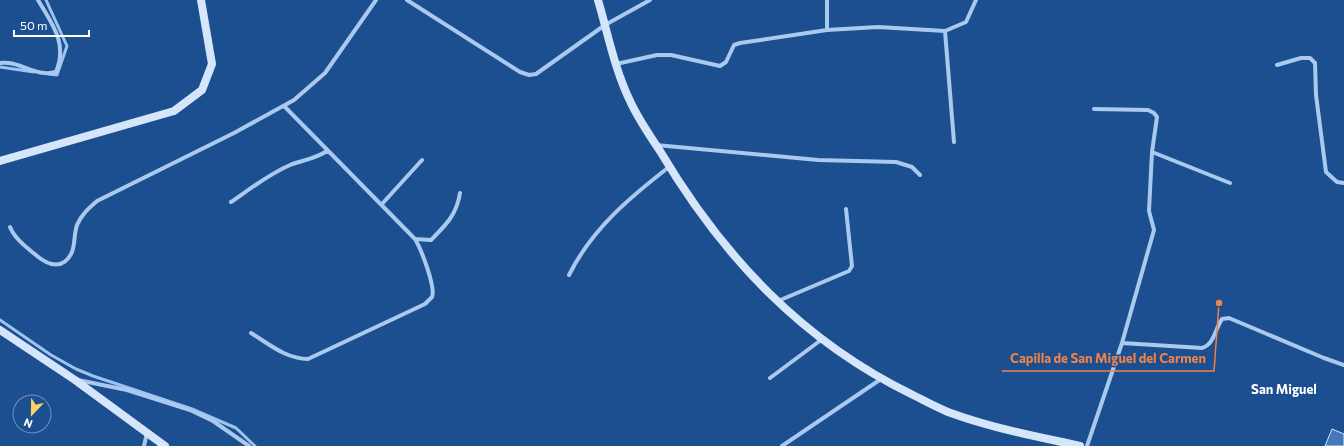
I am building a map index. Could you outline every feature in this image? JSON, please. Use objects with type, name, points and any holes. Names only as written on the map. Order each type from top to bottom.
[{"type":"street","points":[[0,63],[7,62],[36,72],[48,74],[56,72],[60,63],[62,46],[54,26],[38,0]]},
{"type":"street","points":[[0,161],[174,111],[202,90],[212,64],[201,0]]},
{"type":"street","points":[[10,227],[21,243],[42,260],[54,266],[64,263],[72,253],[77,225],[87,210],[97,201],[285,107],[325,72],[376,0]]},
{"type":"street","points":[[407,0],[520,72],[529,75],[536,74],[605,25],[650,0]]},
{"type":"street","points":[[598,0],[616,64],[631,104],[689,199],[727,250],[749,274],[820,340],[881,379],[946,411],[988,426],[1080,446]]},
{"type":"street","points":[[827,0],[827,30]]},
{"type":"street","points":[[616,64],[657,55],[671,55],[720,66],[726,62],[734,46],[740,43],[827,30],[878,27],[945,31],[966,22],[976,0]]},
{"type":"street","points":[[945,31],[954,142]]},
{"type":"street","points":[[1277,65],[1301,58],[1310,58],[1315,63],[1316,95],[1326,172],[1337,182],[1344,183]]},
{"type":"street","points":[[251,333],[286,355],[296,359],[308,359],[425,304],[432,297],[433,288],[420,248],[415,239],[285,107]]},
{"type":"street","points":[[1087,446],[1122,343],[1154,230],[1149,212],[1152,152],[1157,117],[1154,113],[1148,110],[1094,109]]},
{"type":"street","points":[[656,145],[818,160],[896,162],[912,167],[920,175]]},
{"type":"street","points":[[231,202],[277,171],[290,165],[318,157],[327,150]]},
{"type":"street","points":[[1152,152],[1230,183]]},
{"type":"street","points":[[382,204],[422,160]]},
{"type":"street","points":[[569,274],[579,255],[610,216],[640,189],[669,167]]},
{"type":"street","points":[[415,239],[431,240],[442,229],[456,211],[460,193]]},
{"type":"street","points":[[778,301],[849,271],[852,266],[846,209]]},
{"type":"street","points":[[1122,343],[1202,348],[1207,347],[1222,319],[1228,318],[1324,358],[1344,364]]},
{"type":"street","points":[[0,330],[75,380],[165,446]]},
{"type":"street","points":[[770,378],[820,340]]},
{"type":"street","points":[[782,446],[881,379]]},
{"type":"street","points":[[75,380],[127,390],[190,410],[213,421],[250,446]]},
{"type":"street","points":[[144,446],[147,433]]},
{"type":"building","points":[[1332,429],[1344,434],[1344,446],[1325,446]]},
{"type":"waterway","points":[[46,0],[67,46],[57,75],[49,74]]},
{"type":"waterway","points":[[0,67],[34,72]]},
{"type":"waterway","points":[[0,320],[51,355],[76,369],[192,409],[236,428],[255,446]]},
{"type":"place","name":"Capilla de San Miguel del Carmen","points":[[1219,303]]},
{"type":"district","name":"San Miguel","points":[[1284,389]]}]
